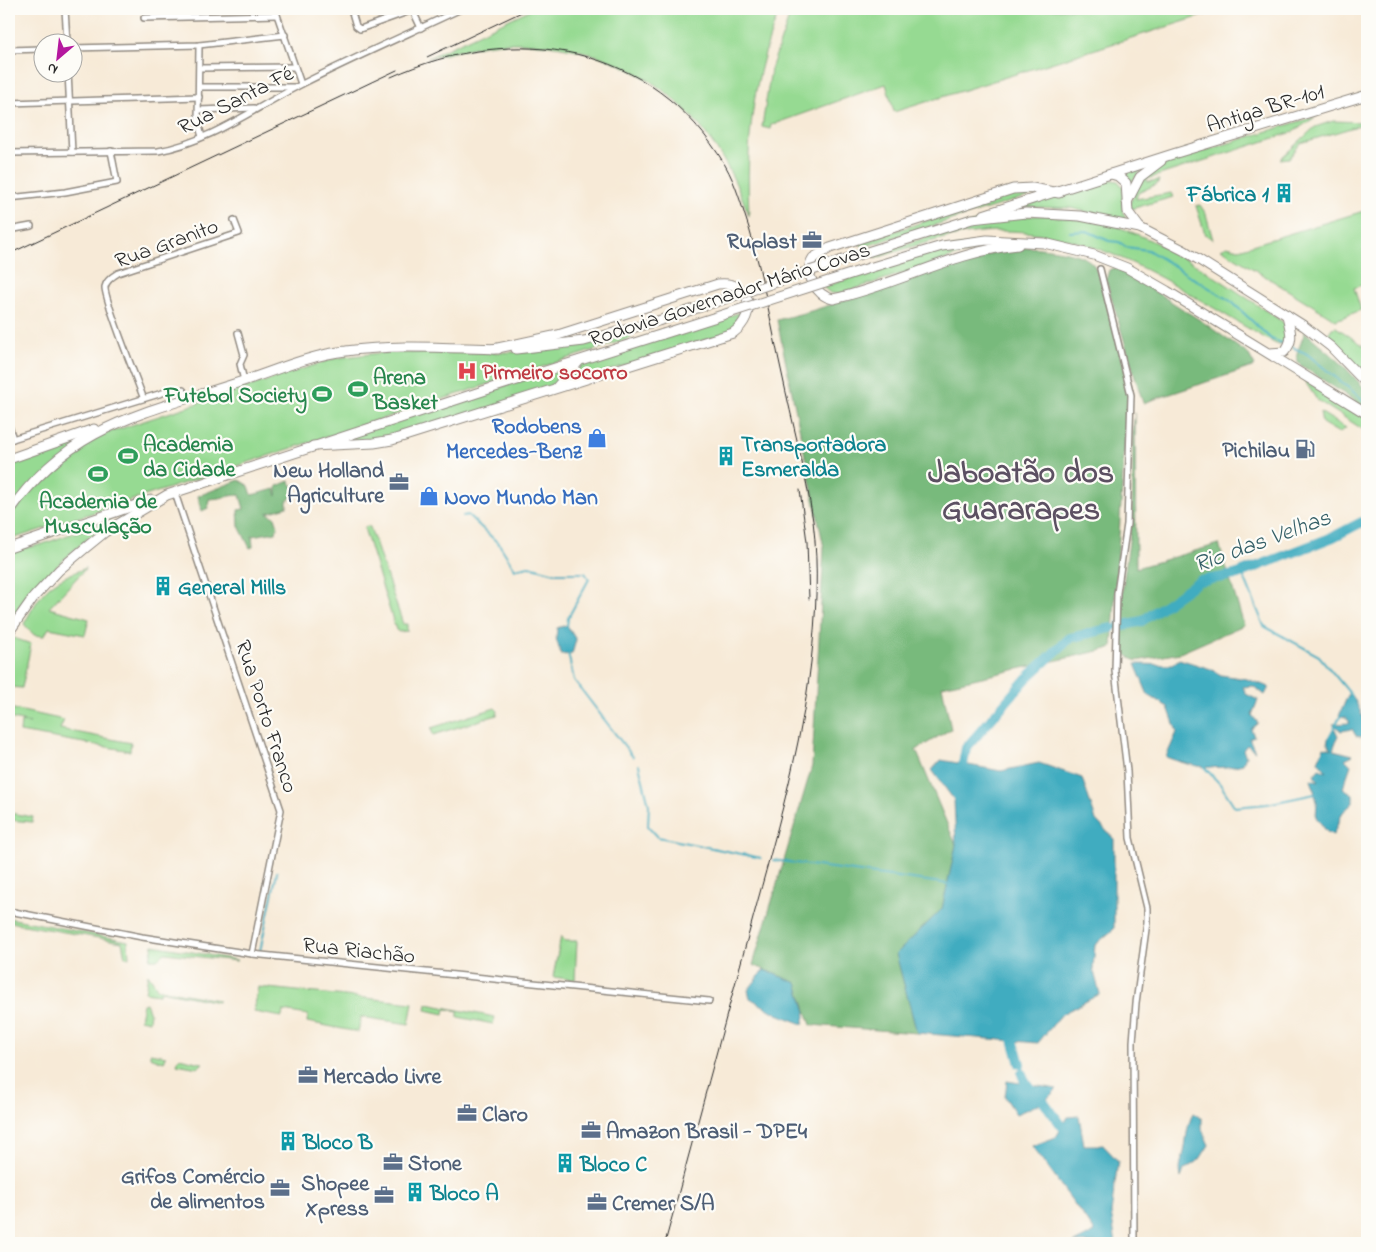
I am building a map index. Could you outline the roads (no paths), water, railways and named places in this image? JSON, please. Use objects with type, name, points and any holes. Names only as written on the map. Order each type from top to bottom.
[{"type":"main road","name":"Antiga BR-101","points":[[1173,154],[1367,95]]},
{"type":"main road","points":[[972,219],[1058,193],[1173,154]]},
{"type":"main road","points":[[1126,202],[1143,173],[1173,154]]},
{"type":"main road","points":[[1111,174],[1119,177],[1126,183],[1126,202],[1130,215],[1140,228]]},
{"type":"main road","points":[[1044,243],[998,248],[833,299],[823,296],[817,290],[809,270],[813,258],[830,248],[1013,189],[1032,188],[1058,193]]},
{"type":"main road","name":"Rodovia Governador Mário Covas","points":[[9,512],[38,475],[66,451],[112,424],[344,351],[384,347],[533,348],[584,341],[658,321],[972,219],[1026,213],[1057,213],[1092,217],[1140,228],[1185,251],[1287,315],[1331,347],[1367,384]]},
{"type":"main road","name":"Rodovia Governador Mário Covas","points":[[9,632],[33,598],[72,559],[105,532],[171,494],[663,334],[869,268],[951,244],[997,239],[1044,243],[1094,255],[1126,268],[1268,352],[1367,414]]},
{"type":"main road","points":[[314,446],[374,443],[392,440],[733,333],[743,324],[748,315],[746,296],[742,290],[734,285],[718,284],[558,335],[493,349]]},
{"type":"main road","points":[[1268,352],[1274,354],[1284,352],[1291,342],[1292,334],[1287,315]]},
{"type":"main road","points":[[557,387],[580,361]]},
{"type":"main road","points":[[9,459],[112,424]]},
{"type":"main road","points":[[9,548],[171,494]]},
{"type":"street","points":[[65,9],[66,32]]},
{"type":"street","points":[[351,9],[356,26],[360,29],[412,9],[422,28]]},
{"type":"street","name":"Rua Santa Fé","points":[[9,153],[158,151],[202,137],[301,84],[461,9]]},
{"type":"street","points":[[144,18],[276,12],[301,84]]},
{"type":"street","points":[[82,48],[199,45],[285,35]]},
{"type":"street","points":[[199,45],[199,110],[202,137]]},
{"type":"street","points":[[9,50],[32,49]]},
{"type":"street","points":[[200,68],[295,67]]},
{"type":"street","points":[[68,82],[72,152]]},
{"type":"street","points":[[200,87],[296,87]]},
{"type":"street","points":[[9,103],[199,97]]},
{"type":"street","points":[[199,110],[257,108]]},
{"type":"street","points":[[9,198],[65,192],[115,183],[118,180],[111,152]]},
{"type":"street","name":"Rua Granito","points":[[143,397],[111,308],[105,288],[106,284],[118,273],[239,233],[234,220]]},
{"type":"street","points":[[9,230],[31,226]]},
{"type":"street","points":[[1100,269],[1131,395],[1127,524],[1117,593],[1115,671],[1127,771],[1130,838],[1142,885],[1147,915],[1133,1042],[1134,1243]]},
{"type":"street","points":[[238,332],[244,355],[240,364],[244,381]]},
{"type":"street","points":[[9,426],[11,440],[143,397],[179,389],[186,392],[189,399]]},
{"type":"street","name":"Rua Porto Franco","points":[[171,494],[281,810],[252,954]]},
{"type":"street","name":"Rua Riachão","points":[[9,911],[142,937],[252,954],[709,1001]]},
{"type":"water","points":[[567,625],[576,640],[572,654],[561,655],[556,638],[557,628]]},
{"type":"water","points":[[1179,659],[1211,669],[1221,675],[1247,679],[1269,687],[1265,695],[1253,686],[1243,687],[1246,694],[1258,700],[1252,715],[1258,723],[1251,729],[1254,736],[1249,738],[1255,751],[1247,745],[1243,750],[1246,756],[1243,764],[1204,767],[1166,757],[1177,732],[1168,707],[1148,695],[1135,664],[1172,665]]},
{"type":"water","points":[[1348,695],[1352,695],[1364,722],[1361,737],[1356,736],[1352,729],[1341,731],[1333,724],[1350,723],[1346,717],[1339,716]]},
{"type":"water","points":[[1335,729],[1338,736],[1333,750],[1353,755],[1345,759],[1351,765],[1343,788],[1353,794],[1353,803],[1343,812],[1333,835],[1327,832],[1316,817],[1317,802],[1311,779],[1319,781],[1314,775],[1319,769],[1327,772],[1318,761],[1324,747],[1331,749],[1328,743],[1329,736]]},
{"type":"water","points":[[941,760],[1001,771],[1039,763],[1082,778],[1096,820],[1114,839],[1114,929],[1095,945],[1093,968],[1100,994],[1062,1014],[1038,1043],[917,1033],[896,954],[942,909],[956,845],[954,800],[932,770]]},
{"type":"water","points":[[764,970],[797,983],[806,1012],[803,1024],[777,1014],[750,998],[748,990]]},
{"type":"water","points":[[1007,1081],[1057,1089],[1044,1102],[1016,1114],[1005,1097]]},
{"type":"water","points":[[1193,1113],[1202,1119],[1202,1129],[1209,1145],[1200,1159],[1184,1170],[1181,1178],[1180,1165],[1188,1126]]},
{"type":"water","points":[[1079,1116],[1084,1145],[1103,1145],[1118,1161],[1111,1213],[1116,1243],[1074,1243],[1095,1232],[1032,1146],[1056,1137],[1068,1117]]},
{"type":"waterway","points":[[1070,232],[1087,231],[1109,241],[1119,242],[1126,247],[1148,250],[1232,302],[1271,339],[1285,344]]},
{"type":"waterway","points":[[1292,347],[1307,354],[1367,403]]},
{"type":"waterway","points":[[9,416],[14,433]]},
{"type":"waterway","points":[[463,516],[468,515],[499,544],[515,569],[529,566],[555,573],[585,573],[589,579],[568,618],[567,626]]},
{"type":"waterway","name":"Rio das Velhas","points":[[1120,626],[1142,621],[1199,581],[1235,575],[1333,537],[1362,522],[1367,522]]},
{"type":"waterway","points":[[1242,572],[1264,626],[1319,656],[1352,696]]},
{"type":"waterway","name":"Rio das Velhas","points":[[961,776],[966,748],[1026,679],[1070,638],[1111,628]]},
{"type":"waterway","points":[[568,653],[574,680],[633,757]]},
{"type":"waterway","points":[[1329,737],[1341,715]]},
{"type":"waterway","points":[[639,765],[649,805],[648,826],[658,837],[761,858]]},
{"type":"waterway","points":[[1204,767],[1220,784],[1235,807],[1267,804],[1315,794]]},
{"type":"waterway","points":[[773,860],[949,884]]},
{"type":"waterway","points":[[260,951],[277,872]]},
{"type":"waterway","name":"Rio das Velhas","points":[[1010,1029],[1020,1064]]},
{"type":"waterway","name":"Rio das Velhas","points":[[1022,1074],[1025,1082],[1044,1102],[1071,1138]]},
{"type":"tram line","points":[[427,57],[528,9]]},
{"type":"tram line","points":[[391,77],[438,60],[485,50],[532,48],[577,54],[620,69],[660,92],[695,124],[725,165],[749,228],[759,264],[803,466],[813,521],[816,574],[813,645],[807,695],[787,791],[665,1243]]},
{"type":"tram line","points":[[9,254],[397,70]]},
{"type":"tram line","points":[[800,490],[807,542],[809,599]]},
{"type":"place","name":"Fábrica 1","points":[[1284,193]]},
{"type":"place","name":"Ruplast","points":[[812,240]]},
{"type":"place","name":"Pirmeiro socorro","points":[[467,371]]},
{"type":"place","name":"Arena Basket","points":[[358,389]]},
{"type":"place","name":"Futebol Society","points":[[322,394]]},
{"type":"place","name":"Rodobens Mercedes-Benz","points":[[597,438]]},
{"type":"place","name":"Pichilau","points":[[1305,449]]},
{"type":"place","name":"Academia da Cidade","points":[[128,456]]},
{"type":"place","name":"Transportadora Esmeralda","points":[[726,456]]},
{"type":"place","name":"Academia de Musculação","points":[[98,474]]},
{"type":"place","name":"New Holland Agriculture","points":[[399,482]]},
{"type":"place","name":"Novo Mundo Man","points":[[429,496]]},
{"type":"place","name":"General Mills","points":[[163,586]]},
{"type":"place","name":"Mercado Livre","points":[[308,1075]]},
{"type":"place","name":"Claro","points":[[467,1113]]},
{"type":"place","name":"Amazon Brasil - DPE4","points":[[591,1130]]},
{"type":"place","name":"Bloco B","points":[[288,1141]]},
{"type":"place","name":"Stone","points":[[393,1162]]},
{"type":"place","name":"Bloco C","points":[[565,1163]]},
{"type":"place","name":"Grifos Comércio de alimentos","points":[[280,1188]]},
{"type":"place","name":"Bloco A","points":[[415,1192]]},
{"type":"place","name":"Shopee Xpress","points":[[384,1195]]},
{"type":"place","name":"Cremer S/A","points":[[597,1202]]},
{"type":"district","name":"Jaboatão dos Guararapes","points":[[1021,490]]}]
